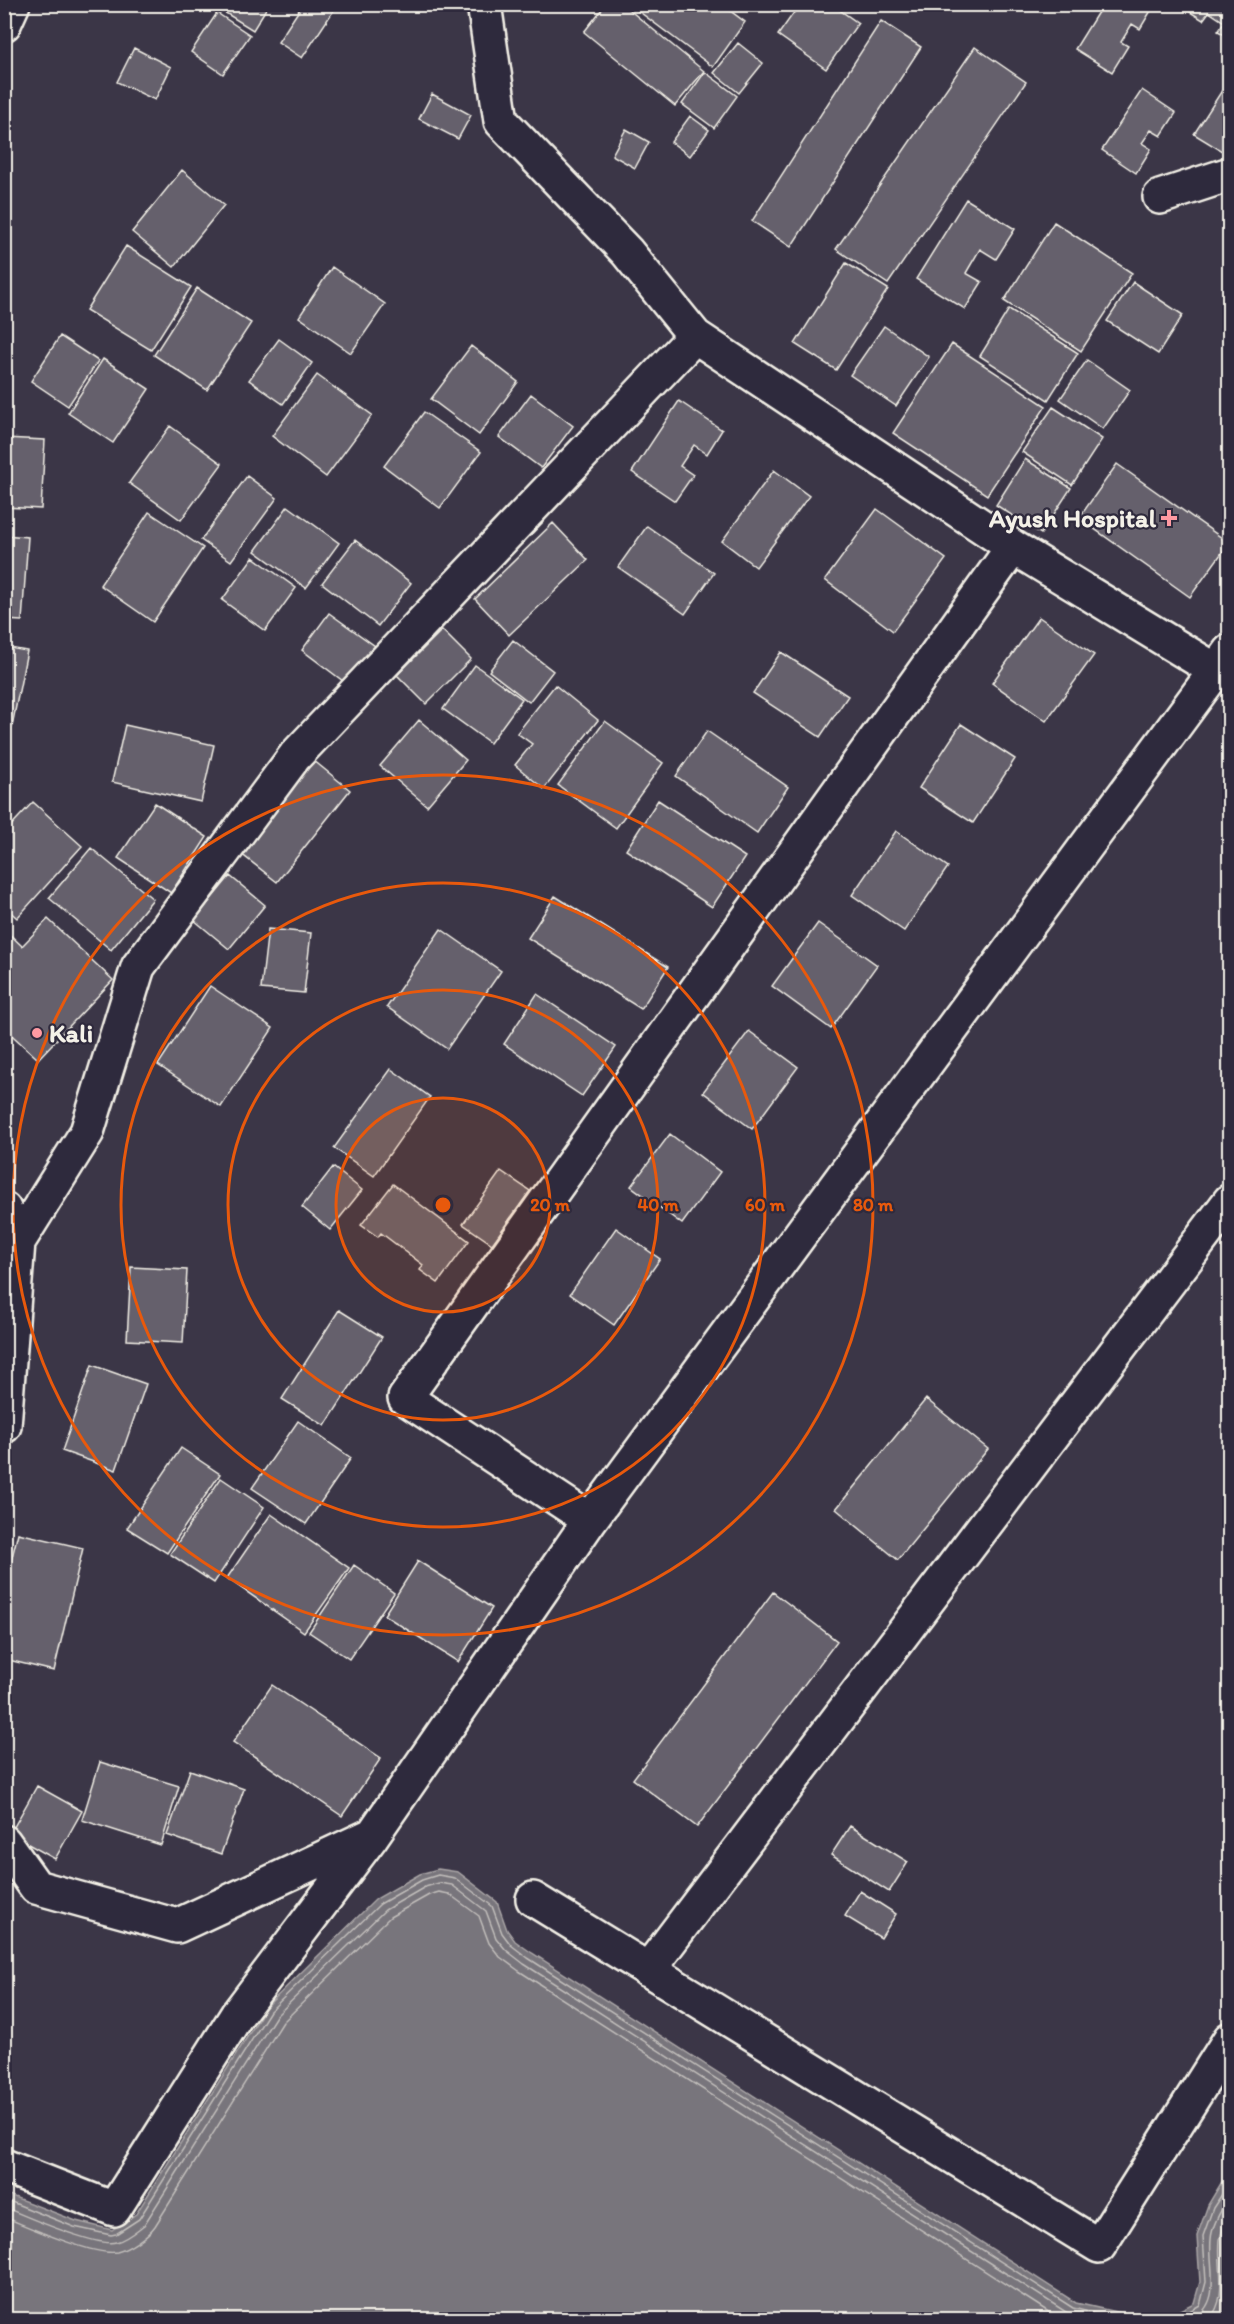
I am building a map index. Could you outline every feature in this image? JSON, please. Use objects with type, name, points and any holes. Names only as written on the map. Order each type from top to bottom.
[{"type":"street","points":[[4,24],[13,4]]},
{"type":"street","points":[[4,2166],[114,2209],[237,2015],[372,1836],[590,1520],[1222,660],[1013,546],[695,336],[627,252],[501,121],[484,4]]},
{"type":"street","points":[[1160,197],[1230,174]]},
{"type":"street","points":[[18,1242],[87,1132],[138,967],[288,766],[695,336]]},
{"type":"street","points":[[590,1520],[405,1398],[1013,546]]},
{"type":"street","points":[[648,1970],[1230,1202]]},
{"type":"street","points":[[4,1209],[18,1242],[5,1424]]},
{"type":"street","points":[[4,1842],[36,1887],[177,1926],[372,1836]]},
{"type":"street","points":[[533,1899],[1099,2246],[1230,2039]]},
{"type":"water","points":[[438,1869],[458,1872],[497,1902],[507,1930],[515,1941],[532,1953],[1076,2303],[1125,2314],[1168,2316],[1194,2303],[1200,2282],[1197,2236],[1208,2205],[1229,2170],[1229,2319],[5,2319],[4,2193],[76,2221],[112,2230],[136,2214],[266,2007],[376,1899],[420,1874]]},
{"type":"building","points":[[222,4],[269,4],[253,30],[219,9]]},
{"type":"building","points":[[303,4],[338,4],[302,58],[278,42]]},
{"type":"building","points":[[606,4],[622,4],[704,71],[675,106],[584,32]]},
{"type":"building","points":[[629,4],[721,4],[745,22],[713,67]]},
{"type":"building","points":[[800,4],[831,4],[858,23],[826,69],[778,35]]},
{"type":"building","points":[[1103,4],[1155,4],[1140,29],[1132,24],[1121,42],[1128,46],[1112,72],[1075,49]]},
{"type":"building","points":[[1184,4],[1230,4],[1230,38],[1218,31],[1224,22],[1209,12],[1203,20],[1182,7]]},
{"type":"building","points":[[217,13],[250,35],[223,74],[191,52]]},
{"type":"building","points":[[881,21],[921,47],[791,247],[752,221]]},
{"type":"building","points":[[738,43],[763,63],[739,93],[714,73]]},
{"type":"building","points":[[975,47],[1026,82],[888,284],[836,249]]},
{"type":"building","points":[[134,48],[171,67],[155,100],[117,82]]},
{"type":"building","points":[[705,72],[737,96],[714,128],[682,104]]},
{"type":"building","points":[[1230,78],[1230,156],[1194,134]]},
{"type":"building","points":[[1142,90],[1176,113],[1161,136],[1151,130],[1142,143],[1151,149],[1136,173],[1102,150]]},
{"type":"building","points":[[432,94],[471,115],[458,139],[419,119]]},
{"type":"building","points":[[690,116],[709,130],[690,156],[671,142]]},
{"type":"building","points":[[626,129],[649,142],[635,168],[612,155]]},
{"type":"building","points":[[182,170],[224,205],[174,267],[132,232]]},
{"type":"building","points":[[966,199],[1015,229],[996,259],[980,249],[966,273],[982,282],[965,309],[916,279]]},
{"type":"building","points":[[1054,222],[1132,273],[1081,351],[1004,301]]},
{"type":"building","points":[[126,246],[191,287],[151,350],[86,310]]},
{"type":"building","points":[[846,263],[888,289],[836,370],[795,344]]},
{"type":"building","points":[[332,267],[385,304],[351,353],[299,317]]},
{"type":"building","points":[[1133,282],[1183,315],[1158,354],[1107,321]]},
{"type":"building","points":[[197,288],[251,323],[207,390],[154,355]]},
{"type":"building","points":[[1009,309],[1078,353],[1048,400],[980,356]]},
{"type":"building","points":[[884,326],[929,357],[896,406],[850,375]]},
{"type":"building","points":[[60,336],[98,361],[68,406],[31,381]]},
{"type":"building","points":[[279,339],[312,363],[283,404],[249,380]]},
{"type":"building","points":[[952,344],[1046,406],[987,495],[893,433]]},
{"type":"building","points":[[471,346],[518,382],[479,435],[431,399]]},
{"type":"building","points":[[103,359],[149,389],[113,443],[68,413]]},
{"type":"building","points":[[1087,360],[1130,390],[1103,429],[1060,399]]},
{"type":"building","points":[[317,375],[372,415],[326,477],[272,436]]},
{"type":"building","points":[[531,394],[573,426],[541,468],[499,437]]},
{"type":"building","points":[[679,401],[722,430],[707,454],[694,445],[680,466],[693,475],[675,501],[632,472]]},
{"type":"building","points":[[1053,407],[1102,439],[1072,485],[1022,452]]},
{"type":"building","points":[[424,412],[481,452],[440,508],[384,466]]},
{"type":"building","points":[[170,426],[222,464],[181,520],[129,483]]},
{"type":"building","points":[[4,438],[45,440],[41,509],[4,507]]},
{"type":"building","points":[[1025,459],[1071,488],[1041,534],[996,505]]},
{"type":"building","points":[[1117,464],[1229,543],[1190,597],[1079,518]]},
{"type":"building","points":[[774,470],[809,496],[756,567],[722,541]]},
{"type":"building","points":[[247,476],[277,498],[231,561],[201,540]]},
{"type":"building","points":[[288,506],[339,543],[306,588],[255,551]]},
{"type":"building","points":[[877,509],[946,559],[893,631],[825,580]]},
{"type":"building","points":[[149,512],[203,548],[153,622],[100,585]]},
{"type":"building","points":[[553,523],[588,560],[509,635],[475,599]]},
{"type":"building","points":[[647,526],[714,573],[685,614],[618,567]]},
{"type":"building","points":[[4,535],[28,537],[22,621],[4,620]]},
{"type":"building","points":[[355,540],[411,583],[378,626],[322,583]]},
{"type":"building","points":[[253,557],[296,588],[265,631],[222,600]]},
{"type":"building","points":[[329,613],[375,646],[347,684],[302,650]]},
{"type":"building","points":[[1039,617],[1094,655],[1046,721],[992,683]]},
{"type":"building","points":[[442,630],[471,659],[426,704],[397,675]]},
{"type":"building","points":[[513,640],[553,671],[529,702],[489,671]]},
{"type":"building","points":[[4,647],[27,651],[12,726],[4,724]]},
{"type":"building","points":[[781,652],[848,696],[820,737],[753,693]]},
{"type":"building","points":[[475,665],[522,699],[490,743],[443,709]]},
{"type":"building","points":[[555,685],[598,720],[544,789],[515,765],[532,744],[517,733]]},
{"type":"building","points":[[419,720],[466,760],[427,806],[380,766]]},
{"type":"building","points":[[605,721],[663,763],[616,828],[558,785]]},
{"type":"building","points":[[961,724],[1015,759],[973,823],[919,788]]},
{"type":"building","points":[[125,725],[214,745],[201,802],[112,782]]},
{"type":"building","points":[[707,731],[788,787],[757,833],[676,776]]},
{"type":"building","points":[[313,760],[350,790],[277,882],[240,853]]},
{"type":"building","points":[[658,800],[745,857],[712,907],[626,850]]},
{"type":"building","points":[[33,802],[82,846],[17,918],[4,906],[4,833]]},
{"type":"building","points":[[155,803],[207,837],[171,893],[118,858]]},
{"type":"building","points":[[896,831],[948,867],[904,931],[852,895]]},
{"type":"building","points":[[91,848],[153,899],[111,950],[49,898]]},
{"type":"building","points":[[230,876],[265,905],[229,949],[194,920]]},
{"type":"building","points":[[555,896],[668,967],[641,1009],[528,938]]},
{"type":"building","points":[[48,919],[113,980],[38,1059],[4,1028],[4,929],[22,946]]},
{"type":"building","points":[[818,923],[877,965],[831,1029],[772,986]]},
{"type":"building","points":[[268,929],[311,933],[304,993],[261,989]]},
{"type":"building","points":[[441,929],[501,971],[447,1049],[387,1007]]},
{"type":"building","points":[[210,986],[273,1028],[221,1107],[158,1065]]},
{"type":"building","points":[[537,994],[616,1047],[582,1096],[504,1044]]},
{"type":"building","points":[[749,1031],[798,1067],[752,1129],[703,1092]]},
{"type":"building","points":[[391,1069],[430,1097],[374,1176],[334,1148]]},
{"type":"building","points":[[670,1134],[720,1172],[682,1224],[631,1186]]},
{"type":"building","points":[[333,1167],[362,1190],[330,1230],[302,1207]]},
{"type":"building","points":[[501,1171],[530,1191],[492,1244],[463,1224]]},
{"type":"building","points":[[393,1184],[469,1241],[438,1283],[420,1270],[423,1265],[381,1233],[378,1237],[361,1225]]},
{"type":"building","points":[[616,1228],[660,1259],[614,1325],[570,1294]]},
{"type":"building","points":[[131,1267],[187,1270],[183,1343],[127,1340]]},
{"type":"building","points":[[339,1310],[382,1337],[325,1426],[282,1399]]},
{"type":"building","points":[[92,1365],[146,1384],[116,1470],[62,1451]]},
{"type":"building","points":[[926,1399],[988,1449],[898,1560],[836,1509]]},
{"type":"building","points":[[298,1421],[351,1458],[306,1524],[252,1488]]},
{"type":"building","points":[[181,1448],[220,1474],[167,1553],[127,1528]]},
{"type":"building","points":[[221,1478],[264,1507],[214,1583],[170,1554]]},
{"type":"building","points":[[271,1514],[349,1568],[304,1632],[227,1578]]},
{"type":"building","points":[[18,1533],[83,1548],[54,1671],[4,1659],[4,1589]]},
{"type":"building","points":[[418,1561],[492,1608],[458,1662],[384,1615]]},
{"type":"building","points":[[354,1565],[394,1593],[349,1659],[309,1632]]},
{"type":"building","points":[[773,1592],[837,1641],[697,1827],[633,1779]]},
{"type":"building","points":[[272,1685],[381,1758],[342,1816],[233,1742]]},
{"type":"building","points":[[100,1762],[179,1786],[161,1845],[82,1820]]},
{"type":"building","points":[[190,1770],[244,1789],[221,1854],[167,1835]]},
{"type":"building","points":[[37,1786],[82,1811],[55,1859],[10,1834]]},
{"type":"building","points":[[850,1826],[908,1862],[889,1892],[831,1855]]},
{"type":"building","points":[[860,1891],[896,1914],[881,1938],[845,1916]]},
{"type":"place","name":"Ayush Hospital","points":[[1169,518]]},
{"type":"place","name":"Kali","points":[[37,1033]]}]
